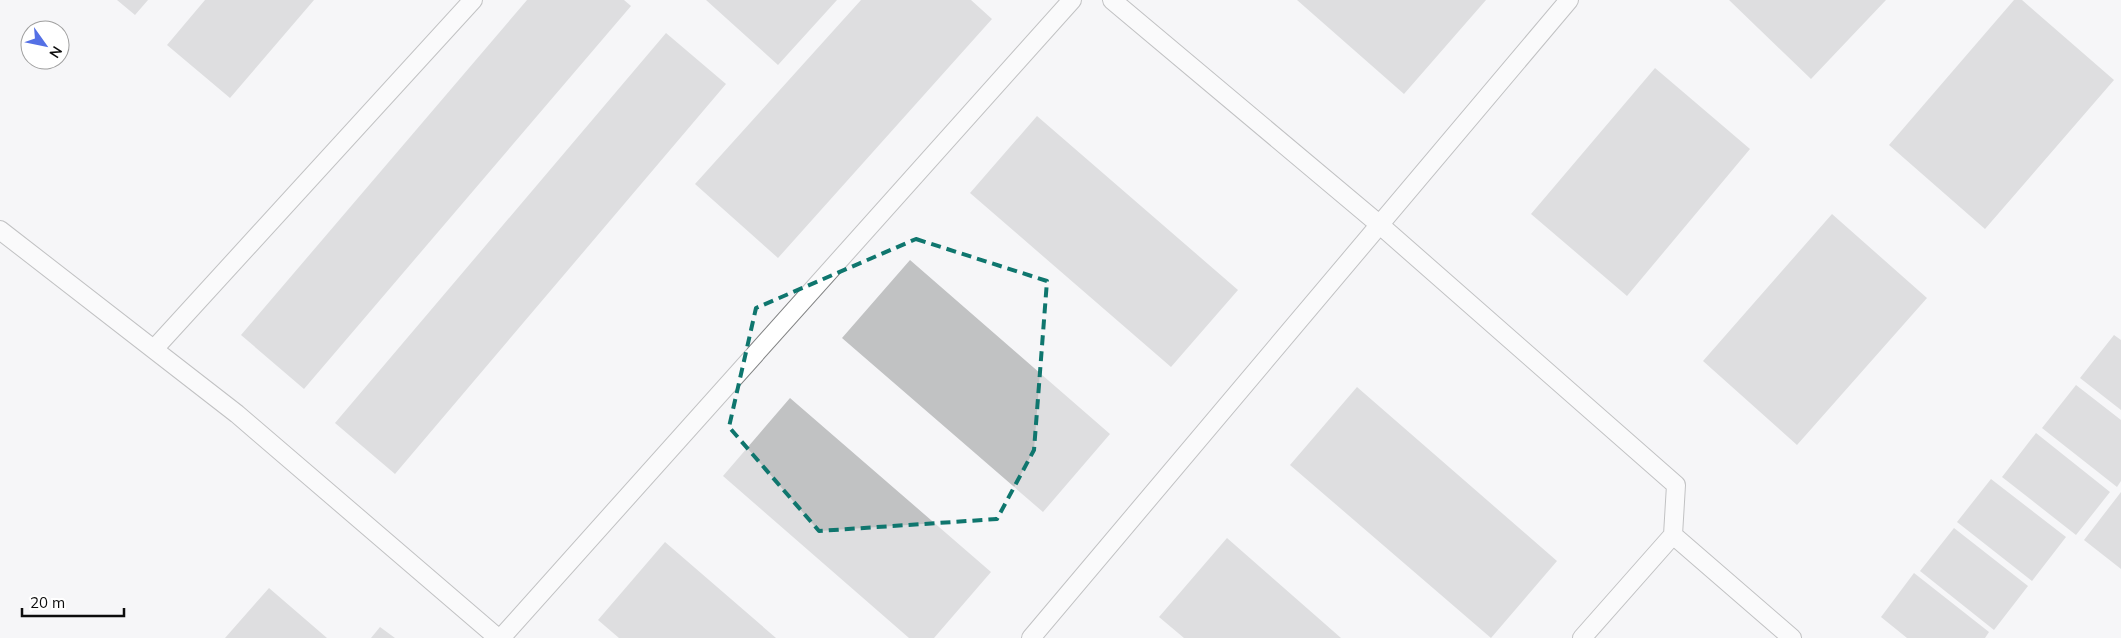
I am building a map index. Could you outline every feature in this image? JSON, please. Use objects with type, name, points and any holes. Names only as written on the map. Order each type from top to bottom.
[{"type":"lane","points":[[154,349],[474,0]]},
{"type":"lane","points":[[0,230],[237,414],[499,638],[1072,0]]},
{"type":"lane","points":[[1112,0],[1380,224],[1676,485],[1673,535],[1582,638]]},
{"type":"lane","points":[[1031,638],[1569,0]]},
{"type":"lane","points":[[1673,535],[1792,638]]},
{"type":"highlighted area","points":[[916,239],[1047,281],[1034,450],[997,519],[819,531],[729,427],[756,308]]},
{"type":"building","points":[[117,0],[148,0],[135,15]]},
{"type":"building","points":[[205,0],[314,0],[230,98],[167,45]]},
{"type":"building","points":[[527,0],[624,0],[631,6],[304,389],[241,335]]},
{"type":"building","points":[[706,0],[837,0],[778,65]]},
{"type":"building","points":[[861,0],[971,0],[992,19],[778,258],[695,184]]},
{"type":"building","points":[[1297,0],[1486,0],[1404,94]]},
{"type":"building","points":[[1729,0],[1886,0],[1811,79]]},
{"type":"building","points":[[2014,0],[2022,0],[2114,80],[1985,229],[1889,145]]},
{"type":"building","points":[[666,33],[726,84],[395,474],[335,423]]},
{"type":"building","points":[[1655,68],[1750,149],[1627,296],[1531,214]]},
{"type":"building","points":[[1037,116],[1238,290],[1171,367],[970,193]]},
{"type":"building","points":[[1832,214],[1927,298],[1797,445],[1703,361]]},
{"type":"building","points":[[910,260],[1110,434],[1043,512],[842,338]]},
{"type":"building","points":[[2114,335],[2121,340],[2121,410],[2080,378]]},
{"type":"building","points":[[2076,385],[2121,420],[2121,481],[2117,487],[2042,428]]},
{"type":"building","points":[[1357,387],[1557,561],[1491,638],[1290,465]]},
{"type":"building","points":[[790,398],[991,572],[934,638],[909,638],[723,476]]},
{"type":"building","points":[[2036,433],[2110,492],[2076,535],[2002,477]]},
{"type":"building","points":[[1991,479],[2066,537],[2032,581],[1957,522]]},
{"type":"building","points":[[2121,492],[2121,569],[2084,540]]},
{"type":"building","points":[[1954,528],[2028,586],[1994,630],[1920,571]]},
{"type":"building","points":[[1227,538],[1341,638],[1184,638],[1159,617]]},
{"type":"building","points":[[665,542],[776,638],[619,638],[598,620]]},
{"type":"building","points":[[1914,573],[1989,632],[1985,638],[1907,638],[1881,617]]},
{"type":"building","points":[[269,588],[327,638],[225,638]]},
{"type":"building","points":[[380,627],[395,638],[371,638]]}]
